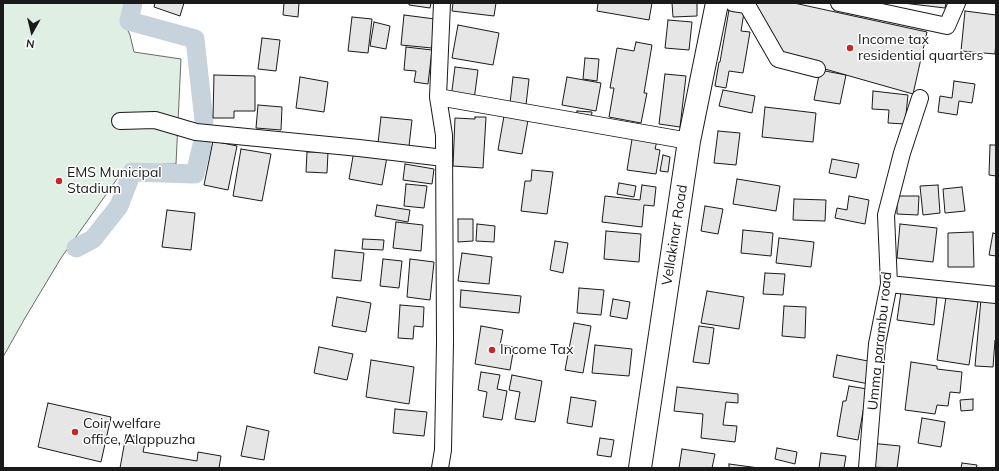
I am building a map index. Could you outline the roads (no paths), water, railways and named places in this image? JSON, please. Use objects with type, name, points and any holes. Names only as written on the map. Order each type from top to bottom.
[{"type":"main road","name":"Vellakinar Road","points":[[640,468],[689,141],[717,3]]},
{"type":"street","points":[[440,468],[443,450],[445,342],[444,135],[438,97],[442,3]]},
{"type":"street","points":[[733,3],[747,5],[778,59],[817,69]]},
{"type":"street","points":[[839,3],[947,26],[957,3]]},
{"type":"street","points":[[438,97],[689,141]]},
{"type":"street","name":"Umma parambu road","points":[[867,468],[877,344],[889,284],[886,215],[902,152],[920,98]]},
{"type":"street","points":[[120,121],[155,120],[196,132],[444,158]]},
{"type":"street","points":[[889,284],[996,295]]},
{"type":"waterway","points":[[133,3],[129,21],[195,39],[204,121]]},
{"type":"waterway","points":[[76,248],[93,239],[119,206],[132,172],[195,174],[202,145]]},
{"type":"place","name":"Income tax residential quarters","points":[[850,48]]},
{"type":"place","name":"EMS Municipal Stadium","points":[[59,181]]},
{"type":"place","name":"Income Tax","points":[[492,350]]},
{"type":"place","name":"Coir welfare office, Alappuzha","points":[[75,432]]}]
